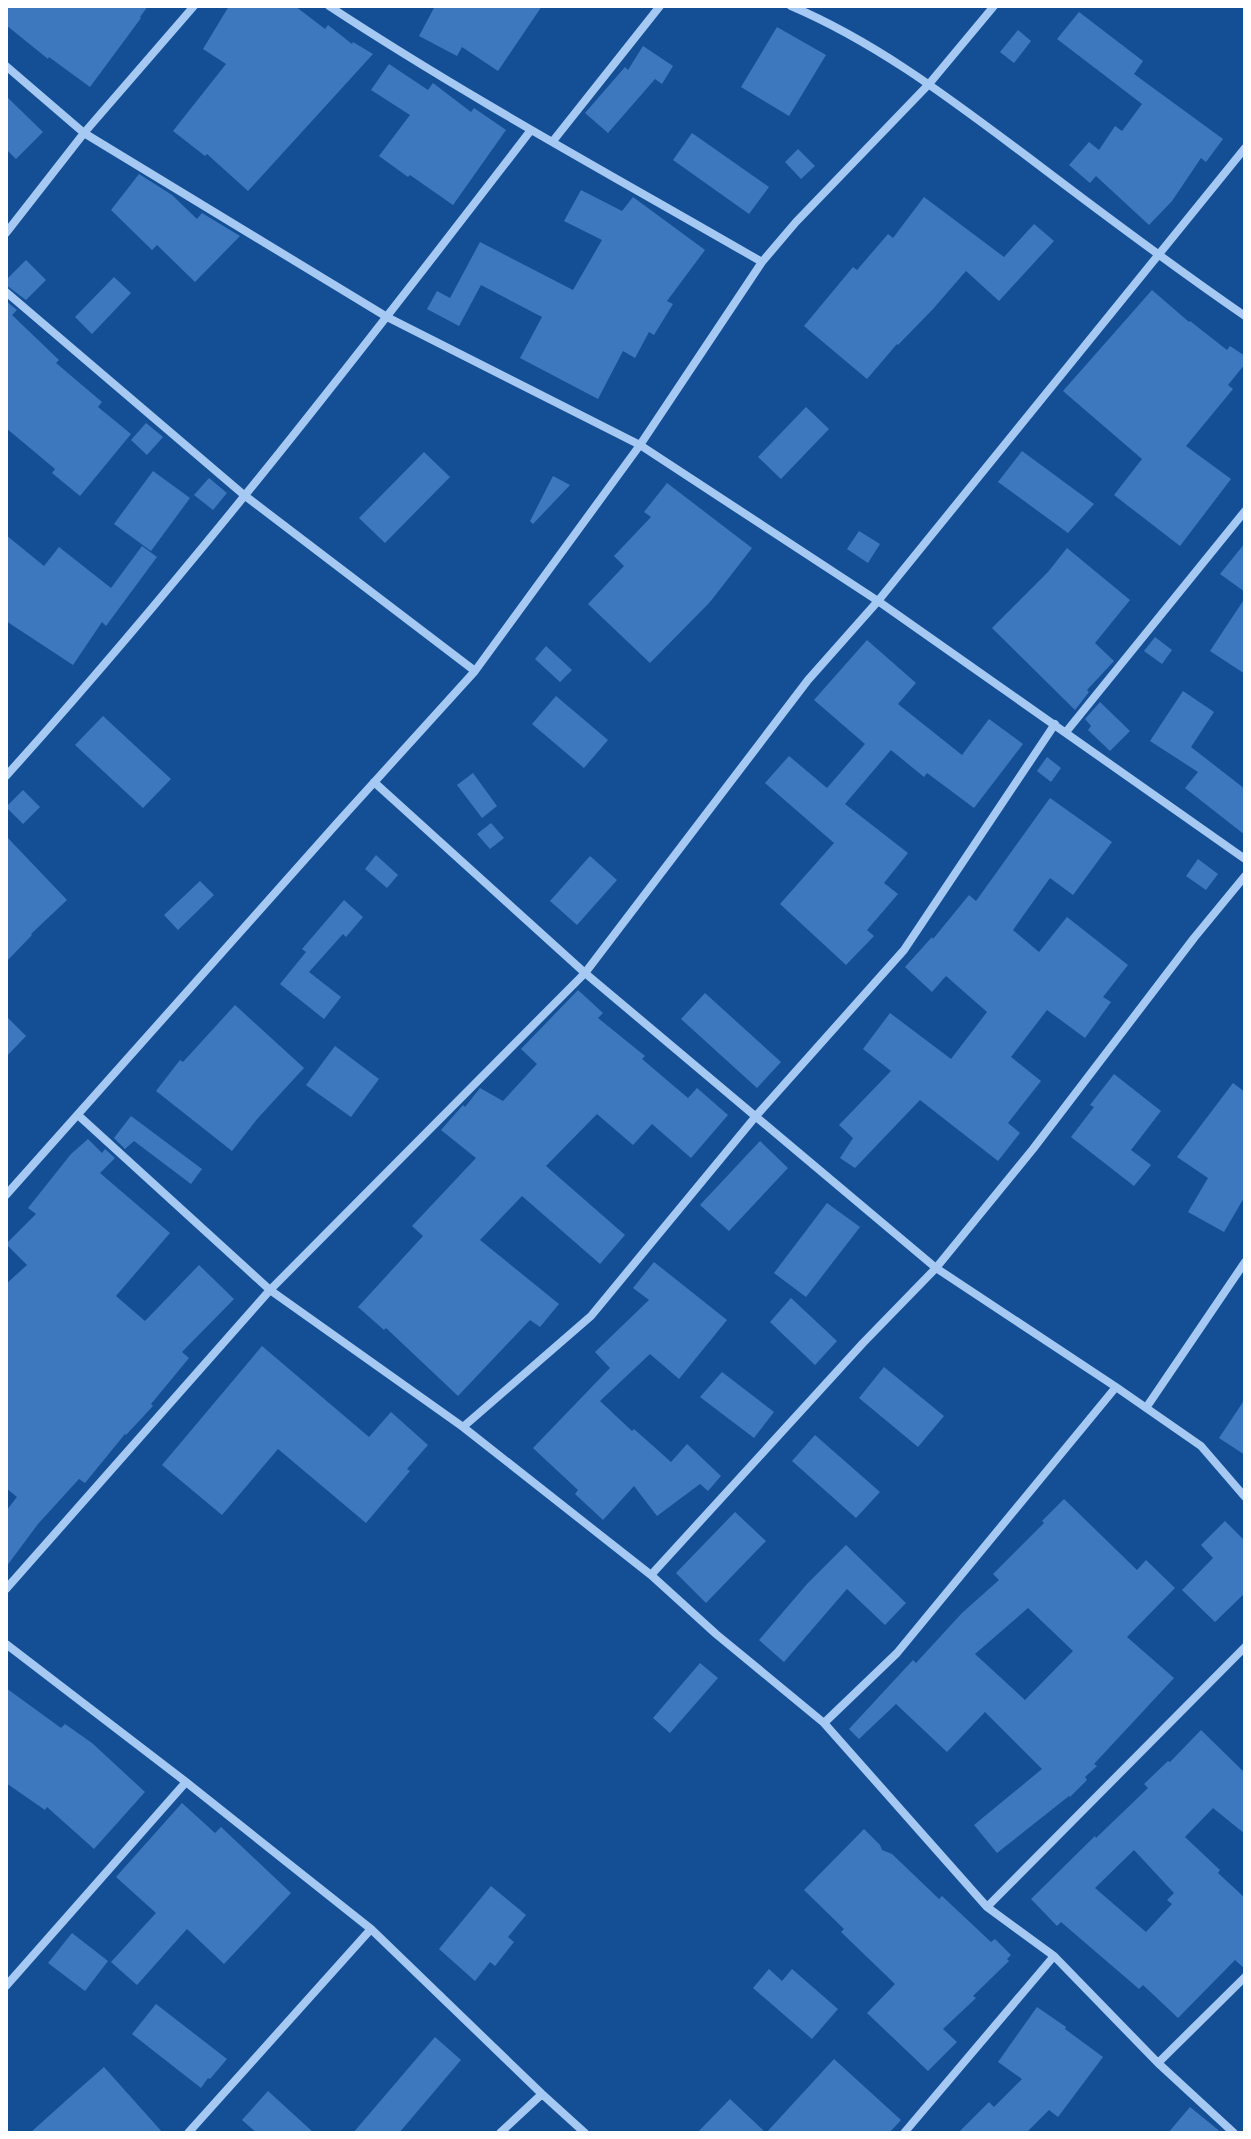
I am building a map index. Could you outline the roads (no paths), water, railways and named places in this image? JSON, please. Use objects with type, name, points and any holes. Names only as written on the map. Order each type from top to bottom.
[{"type":"street","points":[[6,233],[84,133],[194,6]]},
{"type":"street","points":[[329,6],[396,50],[531,130],[762,262]]},
{"type":"street","points":[[553,141],[660,6]]},
{"type":"street","points":[[791,6],[827,21],[929,84],[1157,255],[1245,316]]},
{"type":"street","points":[[6,1195],[475,671],[640,445],[762,262],[796,222],[929,84],[994,6]]},
{"type":"street","points":[[6,66],[84,133],[387,317],[640,445],[878,601],[1245,859]]},
{"type":"street","points":[[8,771],[55,722],[244,495],[531,130]]},
{"type":"street","points":[[6,1589],[270,1290],[585,973],[808,680],[878,601],[1245,148]]},
{"type":"street","points":[[6,292],[244,495],[475,671]]},
{"type":"street","points":[[1066,732],[1245,511]]},
{"type":"street","points":[[463,1427],[591,1316],[756,1116],[904,950],[1055,724]]},
{"type":"street","points":[[374,782],[585,973],[936,1268],[1201,1446],[1245,1497]]},
{"type":"street","points":[[651,1575],[863,1343],[936,1268],[1033,1149],[1245,876]]},
{"type":"street","points":[[78,1115],[270,1290],[463,1427],[651,1575],[716,1634],[824,1723],[987,1907],[1054,1956],[1158,2063],[1234,2133]]},
{"type":"street","points":[[1146,1408],[1245,1262]]},
{"type":"street","points":[[824,1723],[897,1653],[1116,1387]]},
{"type":"street","points":[[6,1644],[371,1929],[585,2133]]},
{"type":"street","points":[[987,1907],[1245,1647]]},
{"type":"street","points":[[6,1986],[186,1782]]},
{"type":"street","points":[[188,2133],[371,1929]]},
{"type":"street","points":[[904,2133],[1054,1956]]},
{"type":"street","points":[[1158,2063],[1245,1977]]},
{"type":"street","points":[[500,2133],[542,2094]]}]
